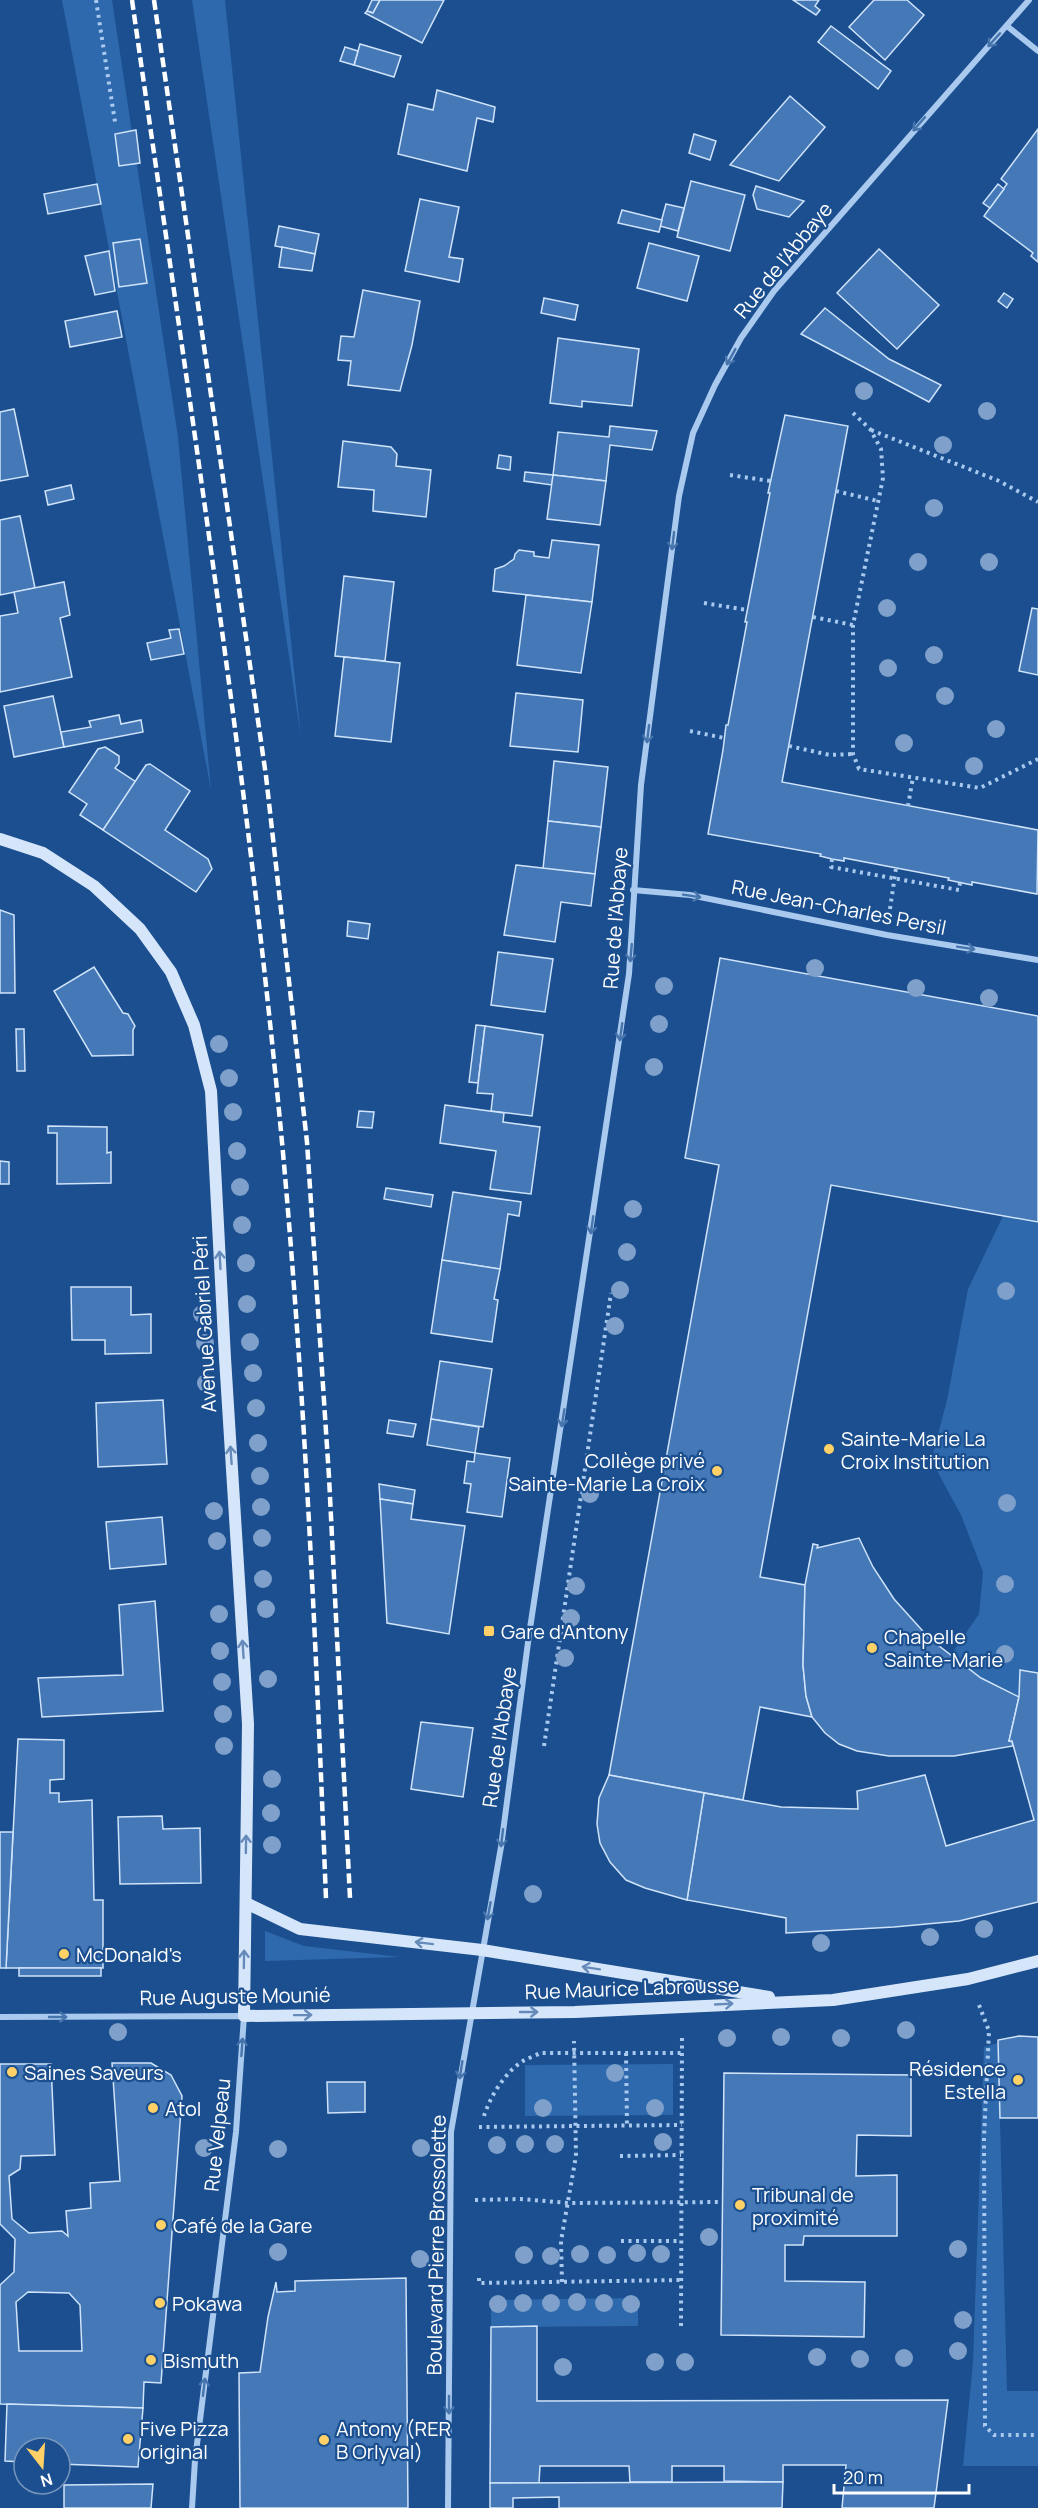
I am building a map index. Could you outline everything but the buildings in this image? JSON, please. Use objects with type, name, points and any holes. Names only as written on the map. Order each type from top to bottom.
[{"type":"main road","name":"Avenue Gabriel Péri","points":[[0,839],[43,853],[94,886],[140,929],[171,972],[195,1027],[211,1091],[248,1724],[244,2016]]},
{"type":"main road","points":[[246,1903],[300,1929],[482,1950]]},
{"type":"main road","name":"Rue Maurice Labrousse","points":[[482,1950],[794,2001]]},
{"type":"main road","name":"Rue Maurice Labrousse","points":[[471,2013],[575,2012],[833,2000],[968,1979],[1038,1960]]},
{"type":"main road","name":"Rue Auguste Mounié","points":[[244,2016],[471,2013]]},
{"type":"street","name":"Rue de l'Abbaye","points":[[482,1950],[501,1846],[529,1635],[627,986],[632,947],[633,890],[641,785],[679,496],[693,434],[715,384],[774,291],[1029,0]]},
{"type":"street","points":[[1007,26],[1038,51]]},
{"type":"street","name":"Rue Jean-Charles Persil","points":[[633,890],[690,895],[887,935],[1038,960]]},
{"type":"street","name":"Boulevard Pierre Brossolette","points":[[448,2508],[451,2132],[482,1950]]},
{"type":"street","name":"Rue Auguste Mounié","points":[[0,2017],[244,2016]]},
{"type":"street","name":"Rue Velpeau","points":[[192,2508],[197,2449],[236,2132],[244,2016]]},
{"type":"path","points":[[96,0],[115,122]]},
{"type":"path","points":[[853,413],[870,429],[881,449],[883,478],[853,625],[853,754],[859,769],[980,788],[1038,759]]},
{"type":"path","points":[[870,429],[999,481],[1038,502]]},
{"type":"path","points":[[730,475],[770,481]]},
{"type":"path","points":[[836,491],[878,501]]},
{"type":"path","points":[[704,603],[747,610]]},
{"type":"path","points":[[813,616],[853,625]]},
{"type":"path","points":[[690,731],[724,738]]},
{"type":"path","points":[[789,746],[830,755],[853,754]]},
{"type":"path","points":[[908,806],[913,777]]},
{"type":"path","points":[[832,859],[831,867],[959,890],[960,883]]},
{"type":"path","points":[[892,892],[896,868]]},
{"type":"path","points":[[544,1748],[611,1291]]},
{"type":"path","points":[[968,1979],[989,2031],[984,2137],[985,2426],[994,2435],[1038,2435]]},
{"type":"path","points":[[681,2326],[682,2032]]},
{"type":"path","points":[[562,2282],[561,2241],[576,2157],[574,2033]]},
{"type":"path","points":[[682,2053],[540,2053],[521,2061],[503,2081],[488,2103],[479,2127],[682,2125]]},
{"type":"path","points":[[626,2053],[627,2125]]},
{"type":"path","points":[[620,2156],[681,2156]]},
{"type":"path","points":[[472,2200],[520,2199],[569,2203],[722,2202]]},
{"type":"path","points":[[480,2200],[480,2212]]},
{"type":"path","points":[[621,2241],[681,2241]]},
{"type":"path","points":[[480,2271],[479,2283],[681,2280]]},
{"type":"shaded area","points":[[62,0],[112,0],[178,437],[211,790]]},
{"type":"shaded area","points":[[192,0],[225,0],[301,738]]},
{"type":"shaded area","points":[[1003,1216],[1038,1223],[1038,1673],[1020,1671],[1019,1697],[981,1678],[950,1656],[979,1614],[983,1572],[961,1515],[936,1469],[933,1453],[947,1400],[968,1289]]},
{"type":"shaded area","points":[[265,1931],[304,1946],[400,1957],[265,1961]]},
{"type":"shaded area","points":[[998,2043],[1007,2391],[1038,2391],[1038,2466],[963,2466],[973,2362],[984,2047]]},
{"type":"shaded area","points":[[673,2064],[673,2115],[525,2116],[525,2065]]},
{"type":"shaded area","points":[[638,2298],[638,2326],[491,2327],[491,2300]]},
{"type":"railway","points":[[132,0],[233,713],[282,1142],[314,1615],[326,1899]]},
{"type":"railway","points":[[154,0],[266,776],[307,1142],[329,1477],[350,1898]]},
{"type":"place","name":"Sainte-Marie La Croix Institution","points":[[829,1449]]},
{"type":"place","name":"Collège privé Sainte-Marie La Croix","points":[[717,1471]]},
{"type":"place","name":"Gare d'Antony","points":[[489,1631]]},
{"type":"place","name":"Chapelle Sainte-Marie","points":[[872,1648]]},
{"type":"place","name":"McDonald's","points":[[64,1954]]},
{"type":"place","name":"Saines Saveurs","points":[[12,2072]]},
{"type":"place","name":"Résidence Estella","points":[[1018,2080]]},
{"type":"place","name":"Atol","points":[[153,2108]]},
{"type":"place","name":"Tribunal de proximité","points":[[740,2205]]},
{"type":"place","name":"Café de la Gare","points":[[161,2225]]},
{"type":"place","name":"Pokawa","points":[[160,2303]]},
{"type":"place","name":"Bismuth","points":[[151,2360]]},
{"type":"place","name":"Five Pizza original","points":[[128,2439]]},
{"type":"place","name":"Antony (RER B Orlyval)","points":[[324,2440]]}]
